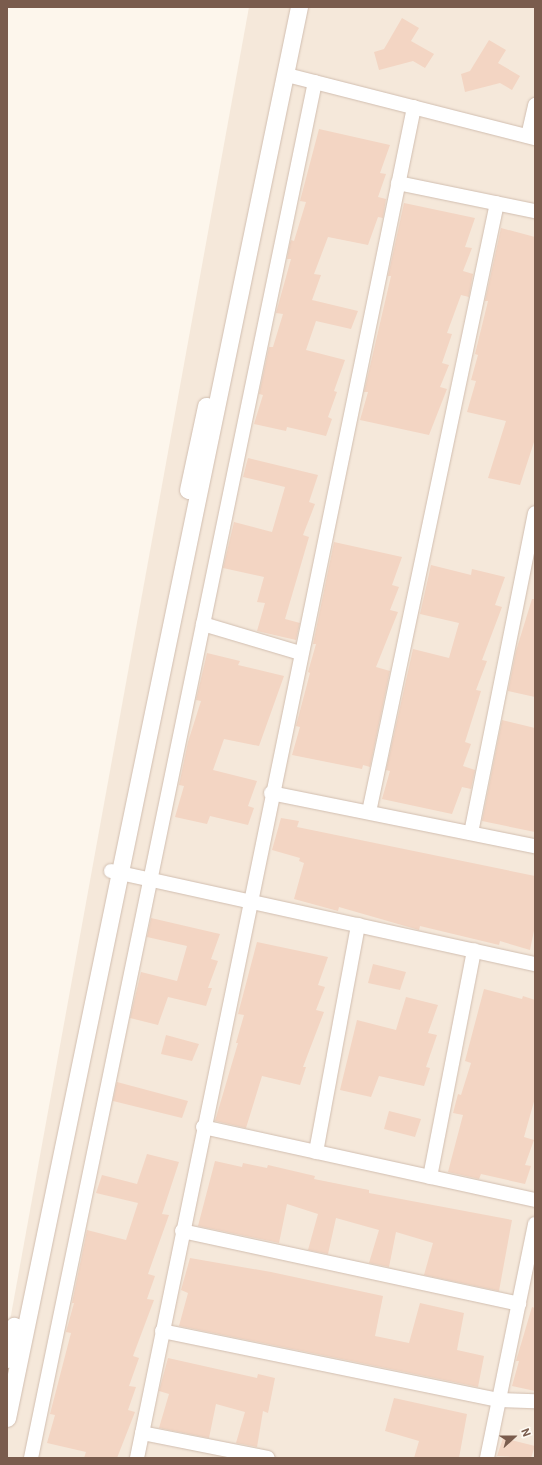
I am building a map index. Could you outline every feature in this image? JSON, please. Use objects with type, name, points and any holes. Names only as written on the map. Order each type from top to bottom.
[{"type":"street","points":[[7,1418],[290,7]]},
{"type":"street","points":[[7,1359],[116,872],[287,75],[299,7]]},
{"type":"street","points":[[287,75],[532,137],[535,105]]},
{"type":"street","points":[[31,1458],[315,82]]},
{"type":"street","points":[[137,1458],[271,793],[414,107]]},
{"type":"street","points":[[398,183],[535,211]]},
{"type":"street","points":[[369,812],[497,203]]},
{"type":"street","points":[[471,833],[535,513]]},
{"type":"street","points":[[203,624],[300,653]]},
{"type":"street","points":[[271,793],[535,846]]},
{"type":"street","points":[[116,872],[535,964]]},
{"type":"street","points":[[316,1152],[358,925]]},
{"type":"street","points":[[430,1177],[474,950]]},
{"type":"street","points":[[203,1127],[535,1200]]},
{"type":"street","points":[[488,1458],[535,1224]]},
{"type":"street","points":[[182,1231],[519,1304]]},
{"type":"street","points":[[162,1331],[499,1400],[535,1401]]},
{"type":"street","points":[[142,1433],[268,1458]]},
{"type":"shaded area","points":[[249,7],[535,7],[535,1458],[7,1458],[7,1337]]},
{"type":"building","points":[[402,18],[419,28],[411,41],[434,54],[425,68],[413,61],[379,70],[374,52],[384,49]]},
{"type":"building","points":[[489,40],[506,50],[498,63],[520,76],[512,90],[500,83],[465,92],[461,74],[470,71]]},
{"type":"building","points":[[319,129],[390,145],[380,173],[386,174],[378,197],[386,199],[383,218],[378,217],[368,245],[328,237],[314,274],[321,275],[312,300],[358,311],[351,329],[316,321],[306,350],[345,360],[334,391],[337,392],[328,417],[332,419],[326,436],[287,427],[286,431],[254,424],[263,395],[259,394],[269,347],[273,347],[283,314],[276,313],[291,259],[287,259],[290,243],[291,240],[294,241],[306,202],[300,201]]},
{"type":"building","points":[[404,203],[475,218],[465,247],[472,248],[463,271],[473,274],[469,297],[461,295],[447,333],[452,334],[442,363],[449,365],[440,387],[447,389],[429,435],[360,420],[368,392],[364,392],[391,276],[388,276]]},
{"type":"building","points":[[501,228],[535,237],[535,439],[520,485],[488,478],[506,421],[467,412],[476,381],[471,380],[478,355],[475,354],[488,301],[485,301]]},
{"type":"building","points":[[248,458],[318,475],[309,502],[315,504],[303,535],[309,537],[285,619],[300,623],[296,640],[257,631],[265,603],[257,602],[264,577],[223,568],[234,522],[272,532],[285,487],[243,477]]},
{"type":"building","points":[[334,542],[402,557],[392,585],[399,587],[390,610],[398,612],[376,667],[390,671],[370,767],[363,765],[362,769],[292,755],[300,727],[296,726],[316,644],[313,644]]},
{"type":"building","points":[[431,565],[471,575],[472,569],[505,577],[495,605],[502,607],[482,660],[487,661],[476,690],[481,691],[465,742],[471,744],[463,766],[475,770],[471,789],[462,787],[452,814],[382,799],[390,771],[386,770],[413,649],[449,658],[459,623],[420,614]]},
{"type":"building","points":[[532,599],[535,599],[535,697],[508,691],[516,651]]},
{"type":"building","points":[[207,653],[240,661],[238,665],[284,676],[259,746],[224,739],[213,770],[257,781],[248,806],[254,808],[248,825],[210,816],[207,824],[175,817],[184,786],[179,785],[188,742],[201,701],[196,700]]},
{"type":"building","points":[[502,720],[535,728],[535,832],[482,821]]},
{"type":"building","points":[[281,818],[299,821],[297,827],[535,876],[535,926],[530,950],[500,941],[499,945],[420,926],[419,930],[339,907],[338,911],[294,899],[304,863],[299,861],[300,858],[272,850]]},
{"type":"building","points":[[151,918],[220,934],[211,959],[218,961],[208,988],[212,988],[206,1006],[168,997],[158,1025],[130,1018],[141,972],[177,981],[187,946],[147,937]]},
{"type":"building","points":[[257,942],[328,957],[318,985],[325,987],[316,1010],[324,1012],[303,1067],[306,1067],[300,1085],[262,1076],[246,1128],[215,1121],[238,1043],[236,1043],[244,1015],[238,1014]]},
{"type":"building","points":[[373,964],[406,972],[400,990],[368,983]]},
{"type":"building","points":[[484,989],[522,999],[523,996],[535,1000],[535,1098],[524,1137],[534,1140],[525,1165],[531,1166],[525,1184],[481,1174],[479,1179],[448,1172],[463,1115],[453,1113],[458,1094],[461,1095],[471,1063],[465,1061]]},
{"type":"building","points":[[406,997],[438,1005],[428,1033],[437,1035],[426,1067],[430,1068],[424,1086],[379,1076],[371,1097],[340,1090],[357,1020],[396,1030]]},
{"type":"building","points":[[166,1035],[199,1044],[192,1061],[161,1054]]},
{"type":"building","points":[[117,1082],[188,1101],[182,1118],[113,1101]]},
{"type":"building","points":[[389,1111],[421,1119],[415,1137],[384,1129]]},
{"type":"building","points":[[147,1154],[179,1162],[162,1214],[169,1215],[148,1274],[155,1276],[147,1299],[154,1300],[133,1356],[139,1358],[129,1386],[136,1387],[128,1410],[135,1412],[117,1458],[84,1458],[86,1452],[47,1443],[55,1415],[50,1414],[71,1333],[66,1332],[74,1303],[72,1303],[87,1230],[126,1240],[138,1203],[96,1193],[102,1175],[137,1184]]},
{"type":"building","points":[[215,1161],[242,1167],[243,1163],[267,1168],[268,1165],[315,1176],[314,1179],[369,1190],[369,1193],[512,1220],[499,1291],[424,1275],[433,1243],[396,1232],[389,1267],[369,1263],[379,1230],[336,1218],[328,1254],[308,1250],[318,1214],[287,1204],[279,1243],[198,1226]]},
{"type":"building","points":[[190,1258],[271,1272],[383,1296],[375,1336],[409,1343],[420,1303],[464,1313],[457,1350],[484,1356],[478,1387],[179,1326],[188,1293],[181,1290]]},
{"type":"building","points":[[532,1307],[535,1308],[535,1391],[512,1386],[519,1361],[516,1361]]},
{"type":"building","points":[[168,1358],[257,1378],[258,1374],[275,1378],[268,1413],[263,1411],[257,1447],[236,1443],[245,1412],[216,1404],[209,1438],[159,1428],[169,1394],[159,1391]]},
{"type":"building","points":[[394,1398],[467,1414],[459,1458],[414,1458],[419,1441],[385,1431]]},
{"type":"building","points":[[503,1438],[535,1446],[531,1458],[497,1456]]}]
